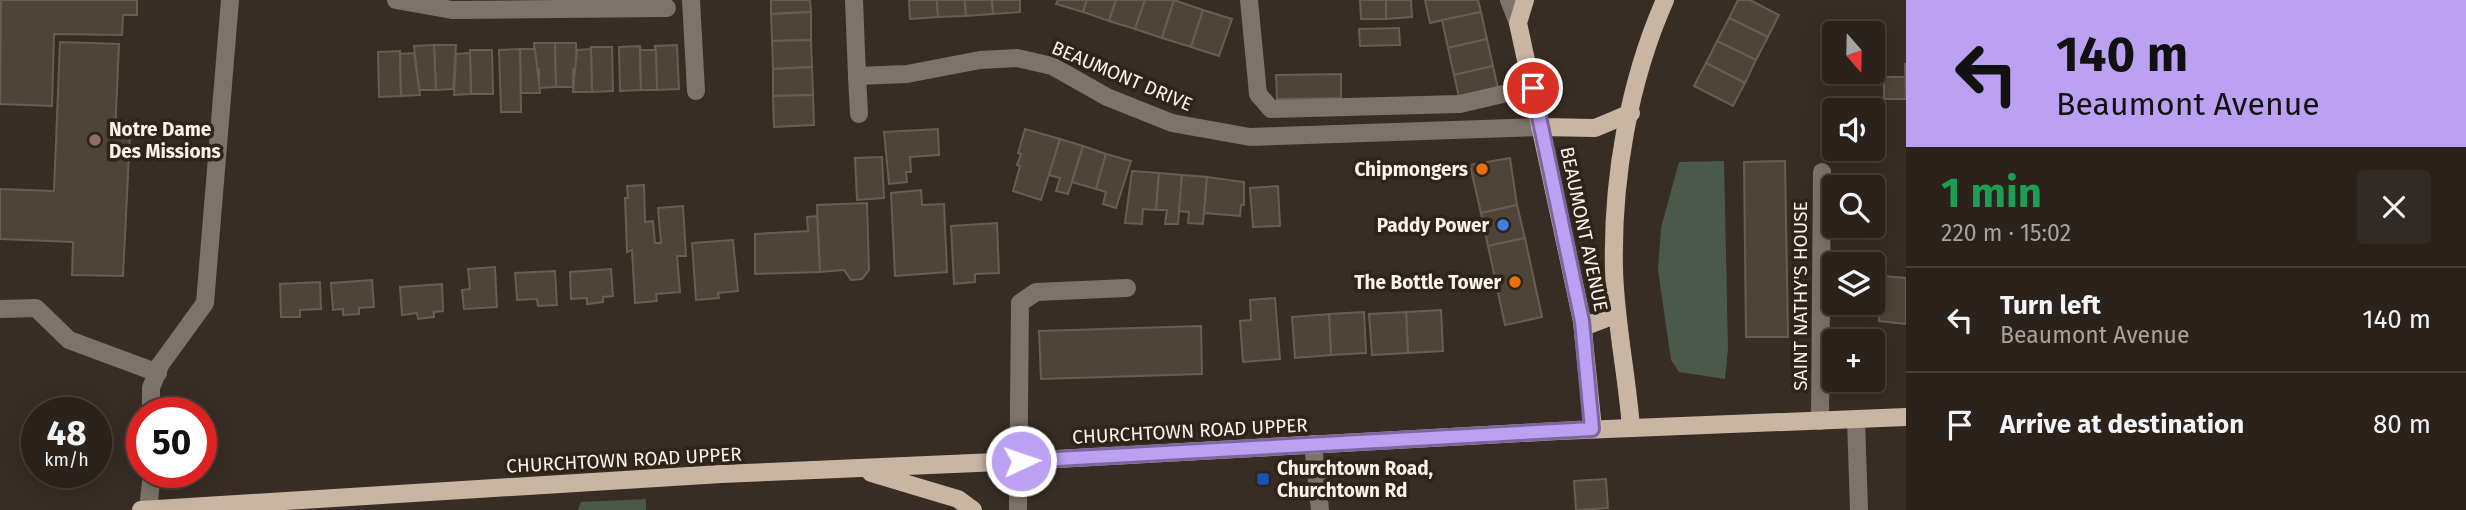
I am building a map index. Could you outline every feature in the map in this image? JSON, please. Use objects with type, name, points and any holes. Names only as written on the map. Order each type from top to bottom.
[{"type":"main road","points":[[1518,23],[1525,0]]},
{"type":"main road","points":[[1631,428],[1617,314],[1616,194],[1631,113],[1651,31],[1665,0]]},
{"type":"main road","name":"BEAUMONT AVENUE","points":[[1518,23],[1582,321],[1592,429]]},
{"type":"main road","points":[[1540,127],[1595,128],[1631,113]]},
{"type":"main road","points":[[1582,321],[1591,324],[1617,314]]},
{"type":"main road","name":"CHURCHTOWN ROAD UPPER","points":[[141,510],[306,505],[858,469],[1592,429],[1906,417]]},
{"type":"main road","points":[[858,469],[958,499],[974,510]]},
{"type":"street","points":[[151,397],[151,388],[160,365],[205,303],[230,0]]},
{"type":"street","points":[[396,0],[452,10],[544,5],[667,8]]},
{"type":"street","points":[[691,0],[696,91]]},
{"type":"street","points":[[854,0],[859,114]]},
{"type":"street","points":[[1249,0],[1258,94],[1272,109],[1460,104],[1533,88]]},
{"type":"street","name":"BEAUMONT AVENUE","points":[[1509,0],[1518,23]]},
{"type":"street","name":"BEAUMONT DRIVE","points":[[857,76],[907,74],[980,60],[1017,58],[1052,66],[1107,97],[1172,123],[1250,137],[1540,127]]},
{"type":"street","name":"SAINT NATHY'S HOUSE","points":[[1820,421],[1822,172]]},
{"type":"street","points":[[1018,510],[1021,461],[1020,303],[1036,292],[1126,288]]},
{"type":"street","points":[[0,309],[36,308],[69,340],[158,373]]},
{"type":"street","points":[[1856,419],[1859,510]]},
{"type":"street","points":[[1313,444],[1320,510]]},
{"type":"street","points":[[148,510],[150,488]]},
{"type":"green space","points":[[1724,161],[1728,349],[1725,379],[1679,372],[1671,360],[1658,270],[1661,228],[1679,162]]},
{"type":"green space","points":[[646,499],[646,510],[578,510],[581,502]]},
{"type":"building","points":[[1,0],[137,0],[137,15],[123,15],[122,35],[54,34],[52,106],[0,104]]},
{"type":"building","points":[[771,0],[810,0],[811,12],[771,14]]},
{"type":"building","points":[[909,0],[937,0],[938,17],[910,19]]},
{"type":"building","points":[[937,0],[965,0],[966,16],[938,17]]},
{"type":"building","points":[[965,0],[992,0],[993,14],[966,16]]},
{"type":"building","points":[[992,0],[1020,0],[1020,12],[993,14]]},
{"type":"building","points":[[1058,0],[1087,0],[1083,12],[1056,4]]},
{"type":"building","points":[[1087,0],[1116,0],[1109,21],[1083,12]]},
{"type":"building","points":[[1116,0],[1145,0],[1135,29],[1109,21]]},
{"type":"building","points":[[1145,0],[1174,0],[1162,38],[1135,29]]},
{"type":"building","points":[[1174,0],[1203,10],[1191,47],[1162,38]]},
{"type":"building","points":[[1360,0],[1386,0],[1386,19],[1361,19]]},
{"type":"building","points":[[1386,0],[1411,0],[1412,17],[1386,19]]},
{"type":"building","points":[[1425,0],[1478,0],[1481,12],[1430,23]]},
{"type":"building","points":[[1738,0],[1750,0],[1779,15],[1768,37],[1729,18]]},
{"type":"building","points":[[1203,10],[1232,19],[1219,56],[1191,47]]},
{"type":"building","points":[[811,12],[811,40],[772,41],[771,14]]},
{"type":"building","points":[[1481,12],[1487,39],[1448,48],[1442,20]]},
{"type":"building","points":[[1729,18],[1768,37],[1756,60],[1717,41]]},
{"type":"building","points":[[1399,28],[1400,45],[1360,46],[1359,29]]},
{"type":"building","points":[[1487,39],[1493,66],[1454,75],[1448,48]]},
{"type":"building","points":[[811,40],[812,67],[773,69],[772,41]]},
{"type":"building","points":[[1717,41],[1756,60],[1745,83],[1706,63]]},
{"type":"building","points":[[60,42],[119,44],[115,134],[130,134],[123,276],[72,275],[73,242],[0,239],[0,189],[54,191]]},
{"type":"building","points":[[534,43],[555,43],[556,87],[539,88]]},
{"type":"building","points":[[555,43],[576,43],[577,68],[573,69],[573,87],[556,87]]},
{"type":"building","points":[[434,45],[456,45],[453,89],[436,90]]},
{"type":"building","points":[[434,45],[436,90],[419,90],[414,46]]},
{"type":"building","points":[[677,45],[679,89],[657,90],[655,46]]},
{"type":"building","points":[[640,46],[641,90],[620,91],[619,47]]},
{"type":"building","points":[[591,47],[612,47],[613,91],[592,92]]},
{"type":"building","points":[[520,49],[535,49],[540,93],[521,93]]},
{"type":"building","points":[[520,49],[521,112],[501,112],[499,50]]},
{"type":"building","points":[[591,49],[592,92],[573,92],[577,50]]},
{"type":"building","points":[[470,50],[492,50],[493,94],[471,94]]},
{"type":"building","points":[[640,50],[656,50],[657,90],[641,90]]},
{"type":"building","points":[[400,51],[401,96],[379,97],[378,52]]},
{"type":"building","points":[[414,53],[420,95],[401,96],[400,54]]},
{"type":"building","points":[[470,53],[471,94],[454,95],[456,54]]},
{"type":"building","points":[[1706,63],[1745,83],[1733,106],[1694,86]]},
{"type":"building","points":[[1493,66],[1499,94],[1460,102],[1454,75]]},
{"type":"building","points":[[812,67],[813,95],[773,96],[773,69]]},
{"type":"building","points":[[1341,74],[1341,98],[1277,99],[1276,75]]},
{"type":"building","points":[[1885,77],[1905,77],[1906,99],[1884,98]]},
{"type":"building","points":[[813,95],[814,125],[774,127],[773,96]]},
{"type":"building","points":[[938,129],[939,155],[910,157],[911,172],[906,172],[907,182],[889,184],[884,132]]},
{"type":"building","points":[[1025,129],[1060,139],[1041,200],[1013,191],[1020,166],[1017,165],[1021,154],[1018,153]]},
{"type":"building","points":[[1060,139],[1083,146],[1068,194],[1056,191],[1060,178],[1049,175]]},
{"type":"building","points":[[1083,146],[1106,154],[1096,189],[1072,182]]},
{"type":"building","points":[[1106,154],[1131,161],[1116,208],[1103,204],[1106,192],[1096,189]]},
{"type":"building","points":[[882,157],[884,198],[857,200],[855,158]]},
{"type":"building","points":[[1510,158],[1517,205],[1481,213],[1470,165]]},
{"type":"building","points":[[1785,161],[1788,337],[1746,337],[1744,162]]},
{"type":"building","points":[[1132,171],[1159,173],[1156,210],[1143,209],[1142,224],[1125,223]]},
{"type":"building","points":[[1159,173],[1182,175],[1178,224],[1165,224],[1167,210],[1156,210]]},
{"type":"building","points":[[1182,175],[1207,177],[1203,224],[1188,223],[1189,212],[1179,211]]},
{"type":"building","points":[[1207,177],[1244,182],[1244,205],[1241,205],[1240,216],[1204,213]]},
{"type":"building","points":[[644,185],[645,222],[653,221],[655,243],[661,243],[658,208],[683,206],[686,256],[677,256],[680,292],[656,294],[657,301],[635,303],[632,250],[627,252],[625,198],[628,198],[627,186]]},
{"type":"building","points":[[1278,186],[1280,226],[1253,227],[1250,188]]},
{"type":"building","points":[[921,190],[922,205],[944,204],[947,272],[895,276],[891,193]]},
{"type":"building","points":[[867,203],[869,270],[862,279],[851,280],[844,270],[820,272],[817,205]]},
{"type":"building","name":"Paddy Power","points":[[1517,205],[1525,238],[1488,246],[1481,213]]},
{"type":"building","points":[[817,216],[820,272],[755,274],[755,234],[808,231],[807,217]]},
{"type":"building","points":[[997,223],[999,273],[975,274],[975,282],[954,284],[951,226]]},
{"type":"building","name":"The Bottle Tower","points":[[1525,238],[1542,317],[1505,325],[1488,246]]},
{"type":"building","points":[[733,240],[738,291],[718,293],[719,298],[696,300],[692,243]]},
{"type":"building","points":[[495,267],[497,307],[464,309],[462,290],[470,289],[468,269]]},
{"type":"building","points":[[611,269],[613,296],[603,297],[603,302],[587,304],[587,298],[571,299],[570,272]]},
{"type":"building","points":[[555,271],[557,305],[538,306],[537,299],[517,300],[515,273]]},
{"type":"building","points":[[1885,276],[1906,278],[1906,324],[1879,321],[1880,315],[1885,315]]},
{"type":"building","points":[[372,280],[374,307],[359,308],[359,314],[343,315],[343,309],[333,310],[331,283]]},
{"type":"building","points":[[320,282],[321,309],[300,310],[300,317],[281,317],[280,284]]},
{"type":"building","points":[[442,284],[443,311],[434,312],[434,317],[418,319],[417,313],[402,315],[400,287]]},
{"type":"building","points":[[1275,298],[1280,359],[1243,362],[1240,321],[1251,320],[1250,300]]},
{"type":"building","points":[[1441,310],[1443,351],[1408,353],[1406,312]]},
{"type":"building","points":[[1364,312],[1366,353],[1331,355],[1329,314]]},
{"type":"building","points":[[1406,312],[1408,353],[1372,355],[1369,314]]},
{"type":"building","points":[[1329,314],[1331,355],[1295,358],[1292,317]]},
{"type":"building","points":[[1201,326],[1202,374],[1041,379],[1039,331]]},
{"type":"building","points":[[1606,479],[1608,508],[1576,510],[1574,481]]},
{"type":"place","name":"Notre Dame Des Missions","points":[[95,140]]},
{"type":"place","name":"Chipmongers","points":[[1482,169]]},
{"type":"place","name":"Paddy Power","points":[[1503,225]]},
{"type":"place","name":"The Bottle Tower","points":[[1515,282]]},
{"type":"place","name":"Churchtown Road, Churchtown Rd","points":[[1263,479]]},
{"type":"route","points":[[1021,461],[1592,429],[1582,321],[1533,88]]}]
